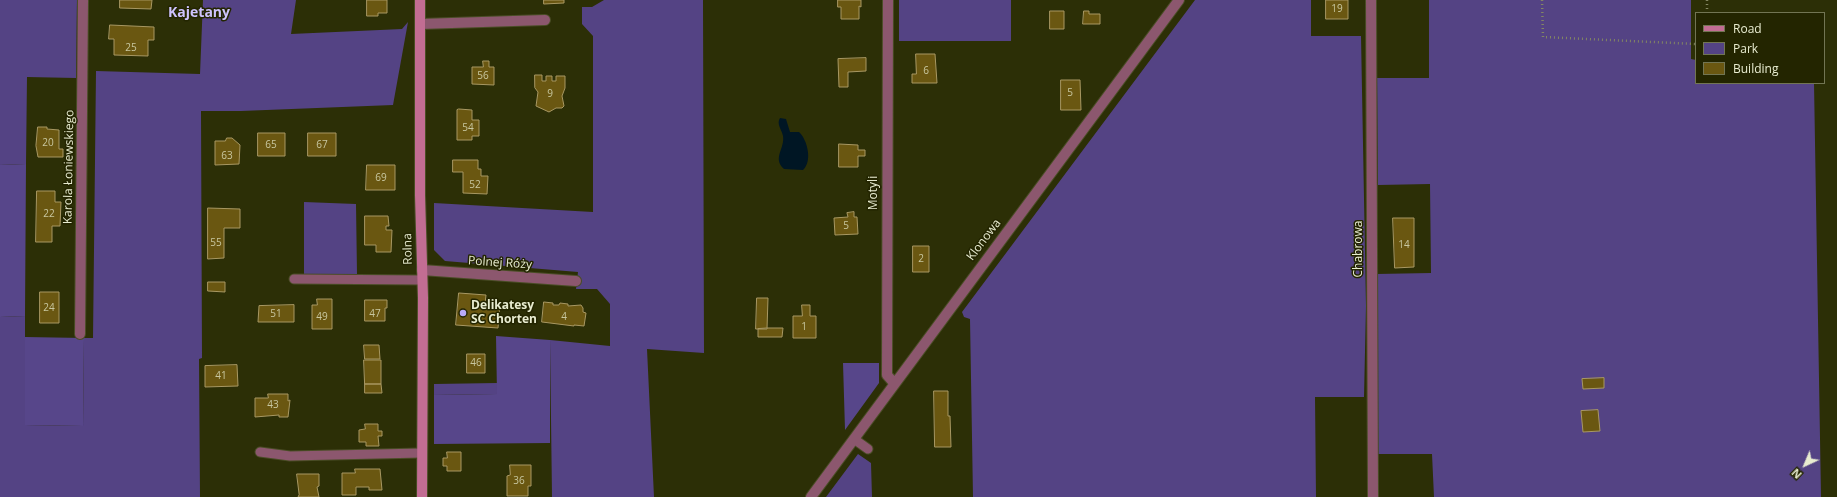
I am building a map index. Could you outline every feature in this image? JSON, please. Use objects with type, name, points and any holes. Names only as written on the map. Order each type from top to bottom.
[{"type":"street","name":"Karola Łoniewskiego","points":[[80,334],[83,0]]},
{"type":"street","name":"Rolna","points":[[420,0],[422,497]]},
{"type":"street","name":"Motyli","points":[[888,0],[887,375],[894,383]]},
{"type":"street","name":"Klonowa","points":[[811,497],[1179,0]]},
{"type":"street","name":"Chabrowa","points":[[1370,0],[1373,497]]},
{"type":"street","points":[[420,24],[545,20]]},
{"type":"street","name":"Polnej Róży","points":[[422,275],[576,281]]},
{"type":"lane","points":[[294,279],[422,275]]},
{"type":"lane","points":[[854,439],[868,449]]},
{"type":"lane","points":[[260,452],[290,456],[421,453]]},
{"type":"path","points":[[1542,0],[1543,37],[1695,44]]},
{"type":"path","points":[[1707,0],[1707,12]]},
{"type":"green space","points":[[0,0],[77,0],[76,78],[27,77],[26,164],[0,165]]},
{"type":"green space","points":[[203,0],[296,0],[291,34],[402,29],[408,22],[393,105],[241,111],[201,111],[202,358],[199,359],[200,497],[0,497],[0,317],[25,316],[25,425],[83,426],[84,338],[93,338],[96,71],[200,74]]},
{"type":"green space","points":[[604,0],[703,0],[704,353],[647,349],[654,497],[552,497],[550,340],[610,346],[610,304],[597,289],[576,289],[578,272],[445,261],[434,250],[434,203],[593,212],[593,36],[582,24],[582,7],[592,7]]},
{"type":"green space","points":[[899,0],[1011,0],[1011,41],[899,41]]},
{"type":"green space","points":[[1195,0],[1311,0],[1311,36],[1361,36],[1366,306],[1364,397],[1315,397],[1316,497],[973,497],[970,319],[964,317],[962,312]]},
{"type":"green space","points":[[1429,0],[1691,0],[1691,59],[1695,60],[1695,84],[1814,84],[1821,497],[1434,497],[1432,454],[1377,454],[1376,274],[1431,273],[1430,184],[1378,185],[1377,78],[1429,78]]},
{"type":"green space","points":[[304,202],[356,204],[357,274],[304,274]]},
{"type":"green space","points":[[497,383],[497,394],[434,395],[434,384]]},
{"type":"green space","points":[[858,454],[871,463],[872,497],[826,497]]},
{"type":"shaded area","points":[[26,164],[25,316],[0,317],[0,165]]},
{"type":"shaded area","points":[[496,336],[550,340],[550,443],[434,444],[434,395],[497,394]]},
{"type":"shaded area","points":[[25,337],[84,338],[83,426],[25,425]]},
{"type":"shaded area","points":[[843,363],[879,363],[879,383],[845,430]]},
{"type":"water","points":[[780,118],[786,119],[790,132],[799,132],[802,135],[808,150],[808,161],[803,170],[784,169],[779,161],[783,141],[783,136],[779,125]]},
{"type":"building","points":[[120,0],[152,0],[151,9],[120,8]]},
{"type":"building","points":[[367,0],[387,0],[387,13],[378,13],[378,16],[367,16]]},
{"type":"building","points":[[544,0],[564,0],[564,3],[544,4]]},
{"type":"building","points":[[838,0],[861,0],[861,7],[859,6],[859,19],[841,19],[841,7],[838,7]]},
{"type":"building","points":[[1326,0],[1348,0],[1348,19],[1326,19]]},
{"type":"building","points":[[1050,11],[1064,11],[1064,29],[1050,29]]},
{"type":"building","points":[[1084,11],[1089,11],[1089,14],[1100,14],[1100,24],[1083,24]]},
{"type":"building","points":[[110,25],[154,27],[154,40],[148,40],[148,56],[114,55],[114,39],[109,39]]},
{"type":"building","points":[[916,54],[935,54],[937,83],[912,83],[912,74],[916,74]]},
{"type":"building","points":[[866,58],[866,71],[848,72],[848,87],[839,87],[838,59]]},
{"type":"building","points":[[483,61],[489,61],[489,67],[494,67],[494,85],[472,84],[472,67],[483,67]]},
{"type":"building","points":[[535,75],[542,75],[542,81],[546,81],[546,76],[552,76],[552,81],[556,81],[556,76],[565,76],[565,88],[562,96],[564,106],[562,108],[556,108],[549,112],[536,106],[538,92],[535,88]]},
{"type":"building","points":[[1061,80],[1080,80],[1081,110],[1061,110]]},
{"type":"building","points":[[457,110],[472,110],[472,120],[479,120],[479,136],[472,136],[472,140],[457,140]]},
{"type":"building","points":[[38,127],[47,127],[47,129],[59,130],[59,149],[63,149],[63,157],[38,157],[36,146]]},
{"type":"building","points":[[258,133],[285,133],[285,156],[258,156]]},
{"type":"building","points":[[308,133],[336,133],[336,156],[308,156]]},
{"type":"building","points":[[227,138],[232,138],[240,145],[239,164],[215,165],[215,141],[225,141]]},
{"type":"building","points":[[839,144],[858,145],[858,150],[865,150],[865,156],[858,156],[858,167],[839,167]]},
{"type":"building","points":[[453,160],[478,160],[478,169],[481,169],[481,176],[488,176],[487,194],[463,193],[463,172],[453,172]]},
{"type":"building","points":[[367,165],[395,165],[395,190],[366,190]]},
{"type":"building","points":[[37,191],[55,191],[55,202],[61,202],[60,226],[52,226],[52,242],[36,242]]},
{"type":"building","points":[[208,208],[240,209],[240,228],[224,228],[224,258],[208,259]]},
{"type":"building","points":[[854,212],[854,217],[857,217],[858,234],[835,235],[834,218],[848,217],[847,213]]},
{"type":"building","points":[[365,216],[388,216],[389,226],[386,226],[386,230],[392,230],[391,252],[376,252],[376,245],[365,245]]},
{"type":"building","points":[[1393,218],[1414,218],[1414,267],[1395,268]]},
{"type":"building","points":[[913,246],[929,246],[929,272],[913,272]]},
{"type":"building","points":[[208,282],[225,282],[225,292],[208,291]]},
{"type":"building","points":[[40,292],[59,292],[59,323],[40,323]]},
{"type":"building","points":[[459,293],[486,295],[485,304],[500,305],[498,328],[456,325]]},
{"type":"building","points":[[757,298],[768,298],[767,329],[756,329]]},
{"type":"building","points":[[317,299],[332,299],[332,329],[312,329],[312,305],[317,305]]},
{"type":"building","points":[[365,300],[387,300],[387,308],[385,308],[385,321],[365,321]]},
{"type":"building","points":[[544,302],[553,303],[553,305],[559,305],[560,303],[568,304],[568,306],[581,305],[583,312],[586,313],[584,326],[542,322]]},
{"type":"building","points":[[294,305],[294,322],[258,322],[259,306]]},
{"type":"building","points":[[802,305],[810,305],[810,316],[816,316],[816,338],[793,338],[793,316],[802,316]]},
{"type":"building","points":[[783,328],[782,337],[758,337],[758,329]]},
{"type":"building","points":[[364,345],[379,345],[380,359],[365,359]]},
{"type":"building","points":[[467,354],[485,354],[485,373],[467,373]]},
{"type":"building","points":[[364,360],[381,360],[381,384],[365,384]]},
{"type":"building","points":[[237,365],[238,386],[205,387],[205,366]]},
{"type":"building","points":[[1604,378],[1604,388],[1583,389],[1582,379]]},
{"type":"building","points":[[365,384],[381,384],[382,393],[365,393]]},
{"type":"building","points":[[934,391],[948,391],[948,416],[950,416],[951,447],[935,447]]},
{"type":"building","points":[[268,394],[288,394],[288,401],[290,400],[288,417],[279,417],[279,415],[255,417],[255,398],[268,398]]},
{"type":"building","points":[[1598,410],[1600,431],[1583,432],[1581,411]]},
{"type":"building","points":[[365,424],[378,424],[378,431],[382,431],[382,436],[378,436],[379,446],[366,446],[366,442],[359,442],[359,430],[365,429]]},
{"type":"building","points":[[447,452],[461,452],[461,471],[447,471],[447,466],[443,466],[443,458],[447,458]]},
{"type":"building","points":[[510,465],[531,465],[531,486],[528,486],[528,496],[507,496],[507,476],[510,475]]},
{"type":"building","points":[[355,469],[380,469],[382,490],[369,490],[369,487],[356,487],[356,495],[342,495],[342,473],[355,473]]},
{"type":"building","points":[[297,474],[319,474],[319,486],[317,487],[319,497],[298,497]]},
{"type":"place","name":"Delikatesy SC Chorten","points":[[463,313]]},
{"type":"district","name":"Kajetany","points":[[199,13]]}]
